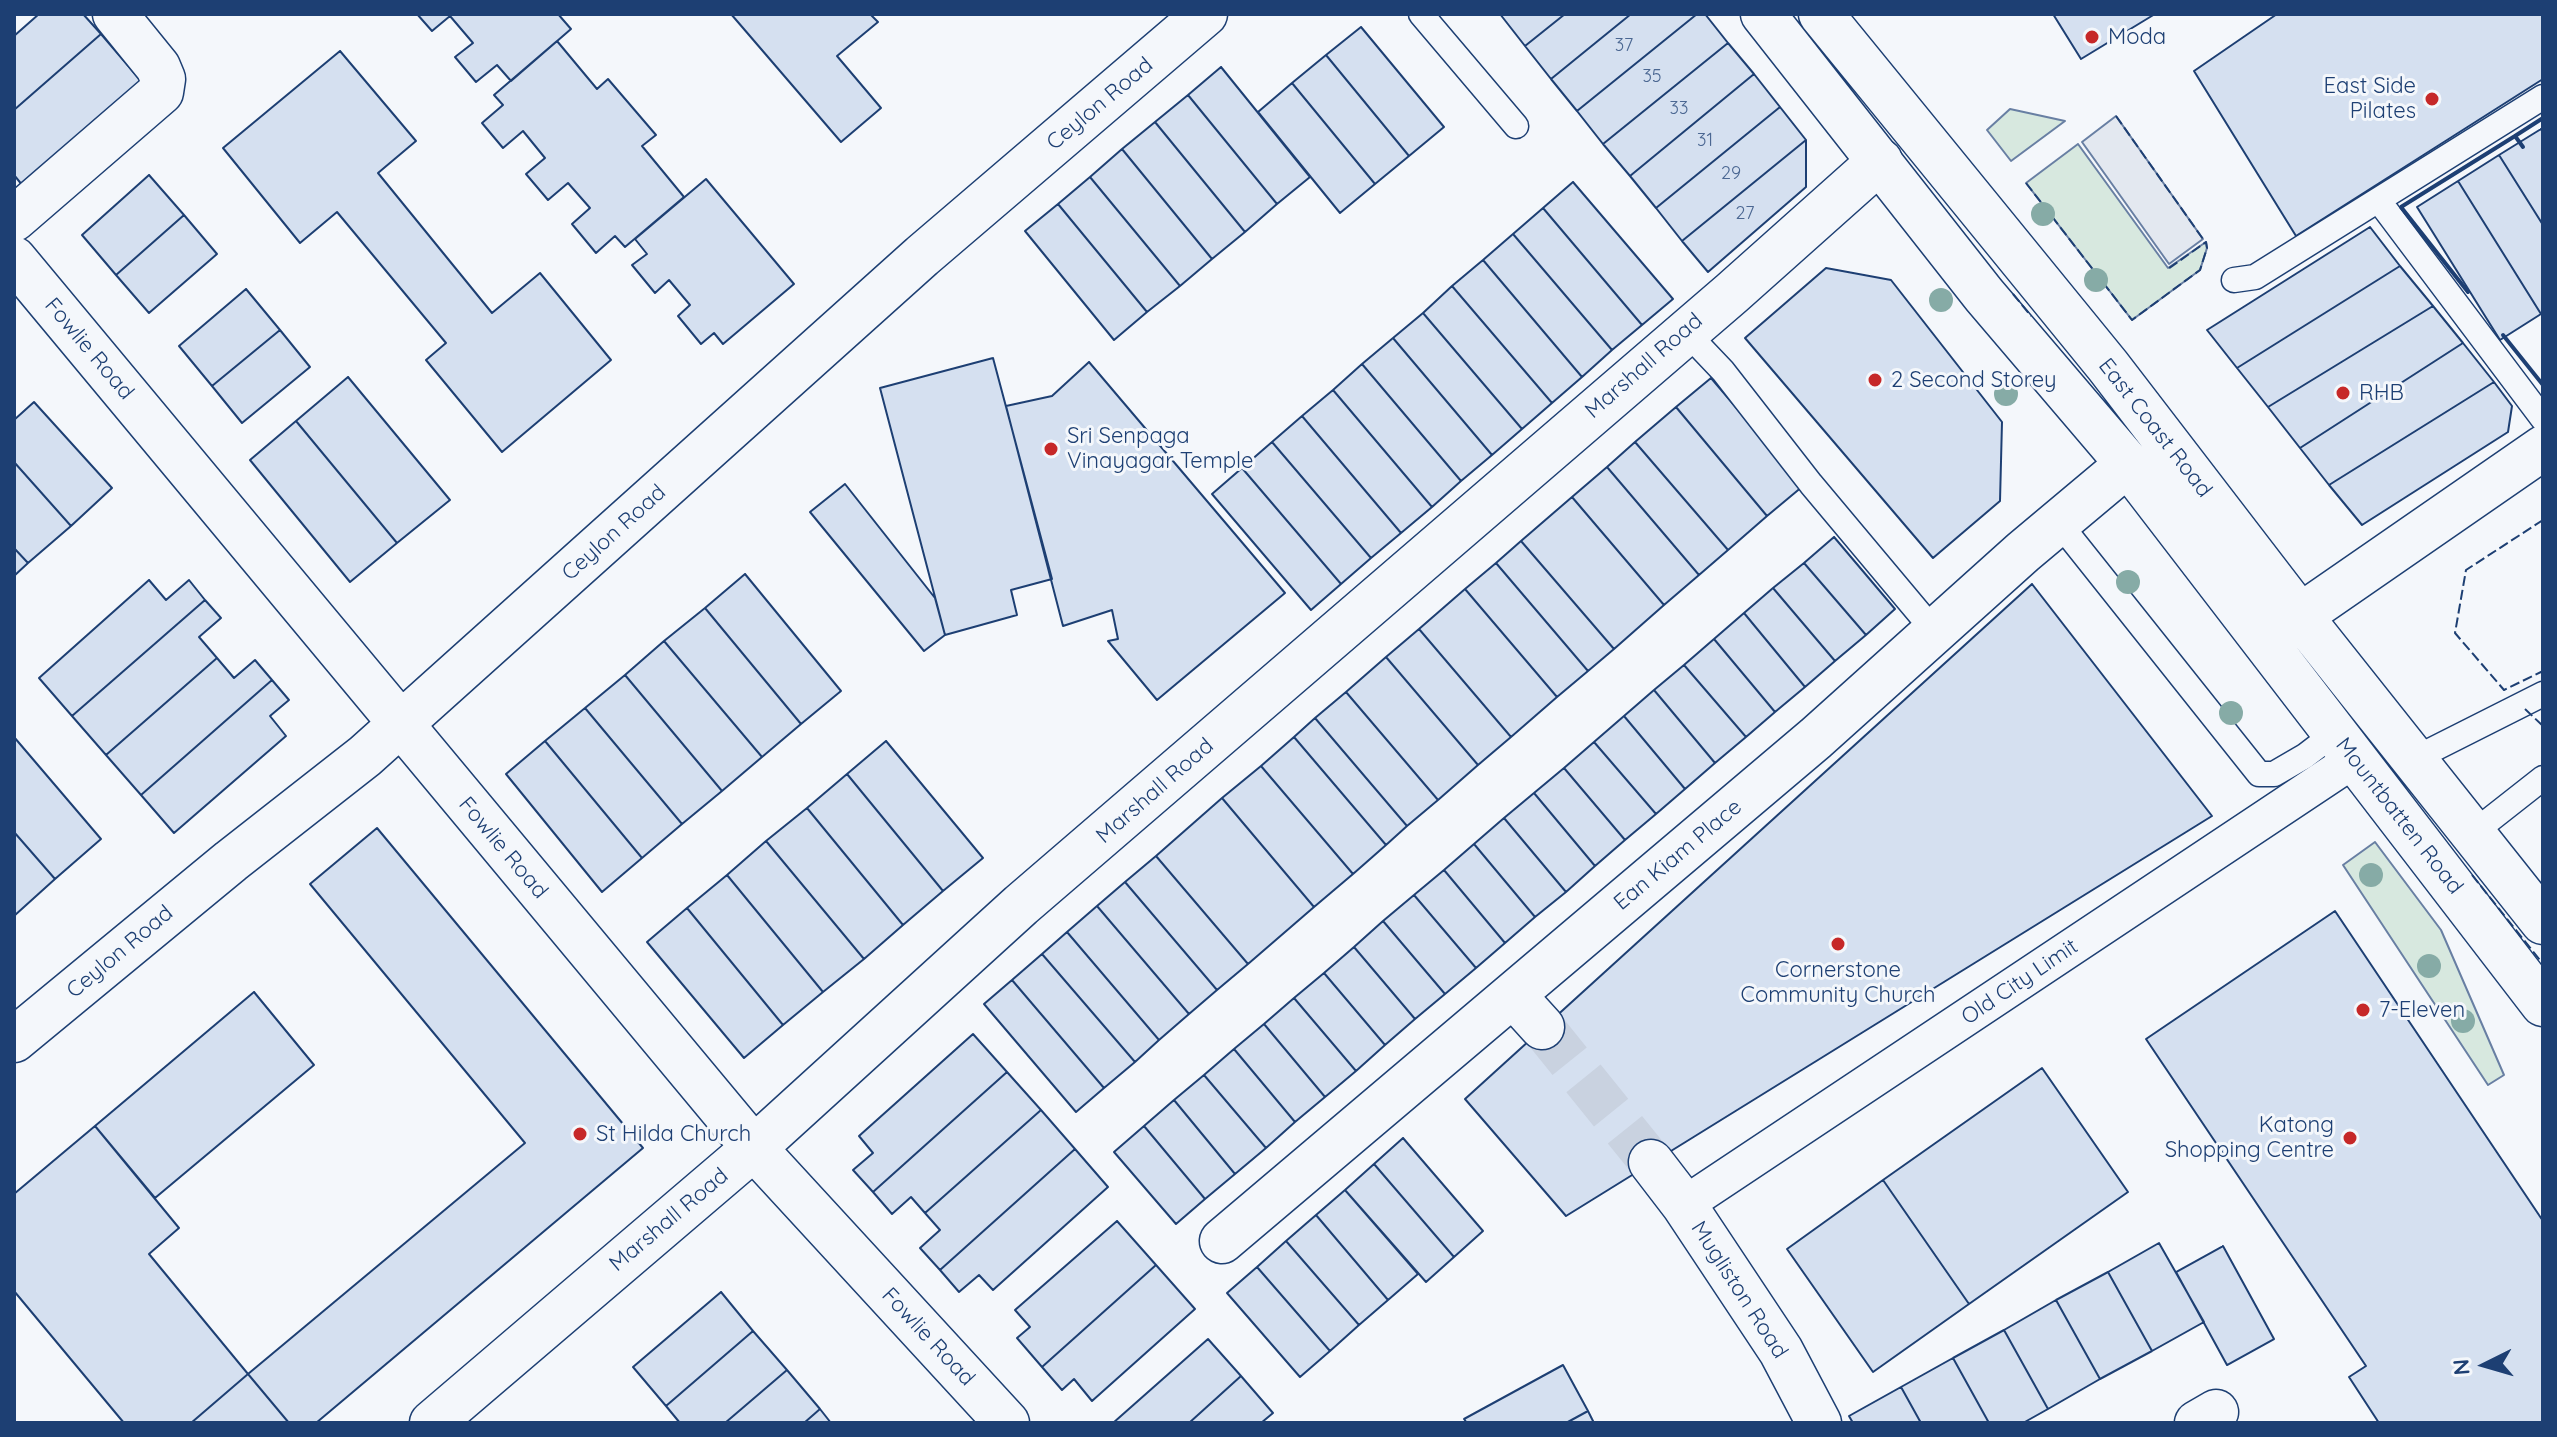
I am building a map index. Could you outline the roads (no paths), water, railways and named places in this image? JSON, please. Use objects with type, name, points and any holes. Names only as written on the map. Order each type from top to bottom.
[{"type":"street","points":[[14,219],[161,92],[163,79],[158,67],[115,14]]},
{"type":"street","name":"Ceylon Road","points":[[14,1040],[400,726],[922,256],[1205,14]]},
{"type":"street","name":"East Coast Road","points":[[1763,14],[1984,295],[2128,464],[2254,628]]},
{"type":"street","name":"East Coast Road","points":[[1821,14],[2108,366],[2300,616]]},
{"type":"street","name":"Marshall Road","points":[[432,1423],[754,1148],[1021,905],[1765,264],[1880,161]]},
{"type":"street","name":"Fowlie Road","points":[[18,270],[754,1148],[1007,1423]]},
{"type":"street","points":[[2543,448],[2300,616],[2543,922]]},
{"type":"street","name":"Ean Kiam Place","points":[[1222,1241],[1816,738],[2023,552],[2128,464]]},
{"type":"street","name":"Mountbatten Road","points":[[2254,628],[2543,1004]]},
{"type":"street","name":"Old City Limit","points":[[1684,1205],[2345,746]]},
{"type":"street","points":[[1513,995],[1542,1027]]},
{"type":"street","name":"Mugliston Road","points":[[1651,1162],[1684,1205],[1781,1351],[1819,1423]]},
{"type":"lane","points":[[1421,14],[1516,126]]},
{"type":"lane","points":[[2234,280],[2255,277],[2543,97]]},
{"type":"lane","points":[[2379,201],[2543,419]]},
{"type":"lane","points":[[1685,331],[1723,371],[1811,484],[1935,632]]},
{"type":"lane","points":[[2059,523],[2259,774],[2274,774],[2305,756],[2345,746]]},
{"type":"lane","points":[[2414,759],[2543,694]]},
{"type":"lane","points":[[2473,833],[2543,778]]},
{"type":"tunnel","points":[[1542,1027],[1651,1162]]},
{"type":"place","name":"Moda","points":[[2092,37]]},
{"type":"place","name":"East Side Pilates","points":[[2432,99]]},
{"type":"place","name":"2 Second Storey","points":[[1875,380]]},
{"type":"place","name":"RHB","points":[[2343,393]]},
{"type":"place","name":"Sri Senpaga Vinayagar Temple","points":[[1051,449]]},
{"type":"place","name":"Cornerstone Community Church","points":[[1838,944]]},
{"type":"place","name":"7-Eleven","points":[[2363,1010]]},
{"type":"place","name":"St Hilda Church","points":[[580,1134]]},
{"type":"place","name":"Katong Shopping Centre","points":[[2350,1138]]}]
